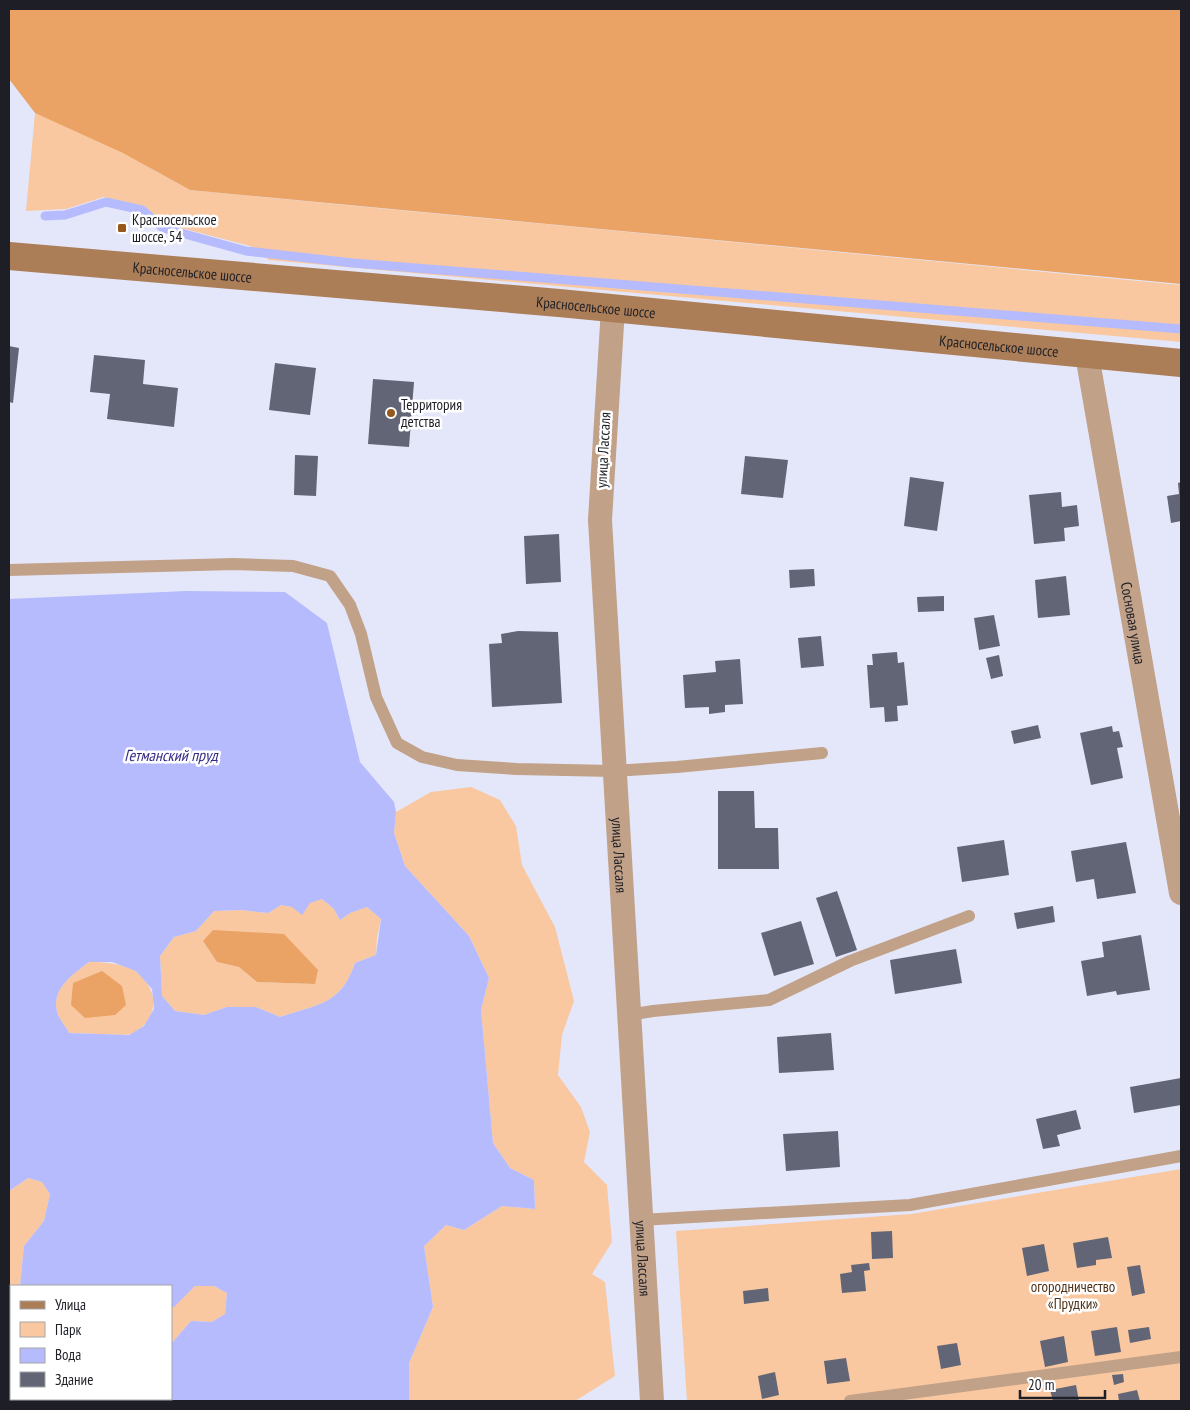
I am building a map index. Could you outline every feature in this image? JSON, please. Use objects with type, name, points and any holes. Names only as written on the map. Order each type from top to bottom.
[{"type":"main road","name":"Красносельское шоссе","points":[[9,256],[612,308],[1181,363]]},
{"type":"street","name":"улица Лассаля","points":[[612,308],[600,520],[652,1401]]},
{"type":"street","name":"Сосновая улица","points":[[1087,355],[1181,893]]},
{"type":"lane","points":[[9,570],[244,564],[293,566],[330,576],[350,605],[361,634],[376,697],[397,743],[422,757],[457,765],[517,769],[614,771],[677,768],[822,753]]},
{"type":"lane","points":[[628,1015],[769,1000],[850,961],[969,916]]},
{"type":"lane","points":[[640,1220],[910,1205],[1181,1156]]},
{"type":"lane","points":[[850,1401],[1181,1357]]},
{"type":"green space","points":[[9,9],[1181,9],[150,168],[190,190],[1181,285],[1181,342],[269,260],[250,246],[166,224],[144,206],[104,197],[66,209],[26,211],[35,113],[43,116]]},
{"type":"green space","points":[[471,787],[500,800],[516,826],[522,865],[555,927],[574,1001],[562,1035],[558,1075],[581,1107],[590,1132],[584,1162],[607,1185],[612,1242],[592,1274],[605,1282],[615,1376],[575,1401],[409,1401],[409,1363],[433,1307],[424,1246],[446,1225],[464,1230],[502,1206],[535,1209],[534,1180],[510,1168],[493,1143],[481,1010],[489,978],[469,936],[405,866],[394,833],[396,812],[431,792]]},
{"type":"green space","points":[[322,899],[334,909],[340,920],[350,913],[367,907],[381,919],[376,955],[355,963],[343,987],[327,1001],[280,1017],[256,1007],[227,1007],[204,1015],[175,1011],[162,996],[160,956],[174,937],[196,931],[214,911],[241,910],[268,913],[281,905],[292,907]],"holes":[[[203,941],[315,984],[257,982],[239,967],[217,962]]]},
{"type":"green space","points":[[89,962],[112,963],[123,966],[137,972],[145,981],[153,996],[153,1003],[149,1018],[139,1030],[128,1035],[69,1033],[57,1012],[57,996],[70,977]]},
{"type":"green space","name":"огородничество «Прудки»","points":[[1181,1169],[1181,1401],[687,1401],[676,1231],[911,1214]]},
{"type":"green space","points":[[28,1178],[42,1182],[50,1194],[44,1221],[24,1246],[20,1285],[10,1285],[9,1302],[9,1191]]},
{"type":"green space","points":[[195,1286],[214,1286],[227,1293],[225,1314],[212,1322],[191,1321],[172,1343],[172,1306]]},
{"type":"shaded area","points":[[9,9],[1181,9],[1181,284],[190,190],[123,153],[35,113],[9,79]]},
{"type":"shaded area","points":[[213,930],[284,934],[318,970],[315,984],[257,982],[239,967],[217,962],[203,941]]},
{"type":"shaded area","points":[[102,971],[122,986],[126,1005],[115,1015],[85,1018],[71,1005],[73,983]]},
{"type":"water","name":"Гетманский пруд","points":[[186,591],[285,592],[327,623],[360,762],[394,802],[396,812],[394,833],[405,866],[469,936],[489,978],[481,1010],[493,1143],[510,1168],[534,1180],[535,1209],[502,1206],[464,1230],[446,1225],[424,1246],[433,1307],[409,1363],[409,1401],[9,1401],[10,1302],[10,1400],[172,1400],[172,1343],[191,1321],[212,1322],[225,1314],[227,1293],[214,1286],[195,1286],[172,1307],[172,1285],[20,1285],[24,1246],[44,1221],[50,1194],[42,1182],[28,1178],[9,1191],[9,599]],"holes":[[[322,899],[334,909],[340,920],[350,913],[367,907],[381,919],[376,955],[355,963],[343,987],[327,1001],[280,1017],[256,1007],[227,1007],[204,1015],[175,1011],[162,996],[160,956],[174,937],[196,931],[214,911],[241,910],[268,913],[281,905],[292,907],[302,915],[310,903]],[[89,962],[112,962],[136,971],[152,989],[154,1009],[144,1026],[129,1035],[69,1033],[57,1012],[57,996],[60,989],[70,977]]]},
{"type":"building","points":[[9,346],[19,348],[13,403],[9,402]]},
{"type":"building","points":[[94,355],[145,360],[143,384],[178,388],[174,427],[107,419],[110,394],[90,392]]},
{"type":"building","points":[[275,363],[316,368],[310,415],[269,410]]},
{"type":"building","name":"Территория детства","points":[[373,379],[414,382],[409,447],[368,444]]},
{"type":"building","points":[[295,455],[318,456],[316,496],[294,495]]},
{"type":"building","points":[[745,456],[788,460],[783,498],[741,494]]},
{"type":"building","points":[[910,477],[944,482],[937,531],[904,526]]},
{"type":"building","points":[[1181,482],[1181,521],[1171,523],[1167,496],[1179,494],[1178,483]]},
{"type":"building","points":[[1061,492],[1062,507],[1077,505],[1079,526],[1064,528],[1065,541],[1034,544],[1029,495]]},
{"type":"building","points":[[559,534],[561,582],[526,584],[524,536]]},
{"type":"building","points":[[814,569],[815,586],[790,588],[789,570]]},
{"type":"building","points":[[1066,576],[1070,615],[1038,618],[1035,580]]},
{"type":"building","points":[[944,596],[944,611],[918,612],[917,597]]},
{"type":"building","points":[[994,615],[1000,646],[979,650],[974,618]]},
{"type":"building","points":[[518,631],[558,632],[562,703],[492,707],[489,644],[502,643],[501,634]]},
{"type":"building","points":[[821,636],[824,666],[801,668],[798,638]]},
{"type":"building","points":[[897,652],[898,663],[904,662],[908,705],[897,706],[898,721],[885,722],[884,707],[870,708],[867,665],[873,665],[872,654]]},
{"type":"building","points":[[999,655],[1003,676],[991,679],[986,658]]},
{"type":"building","points":[[740,659],[743,704],[725,705],[725,712],[709,714],[709,707],[685,708],[683,675],[716,672],[715,661]]},
{"type":"building","points":[[1038,725],[1041,738],[1014,744],[1011,731]]},
{"type":"building","points":[[1112,726],[1113,732],[1119,731],[1123,747],[1117,748],[1123,778],[1091,785],[1080,733]]},
{"type":"building","points":[[718,791],[754,791],[755,828],[778,828],[779,869],[718,869]]},
{"type":"building","points":[[1004,840],[1009,875],[962,882],[957,847]]},
{"type":"building","points":[[1126,842],[1136,893],[1097,899],[1094,879],[1076,882],[1071,851]]},
{"type":"building","points":[[837,891],[857,950],[836,957],[816,898]]},
{"type":"building","points":[[1053,906],[1055,922],[1017,929],[1014,913]]},
{"type":"building","points":[[801,921],[814,964],[774,976],[761,933]]},
{"type":"building","points":[[1141,935],[1150,990],[1117,995],[1116,991],[1087,996],[1081,961],[1104,957],[1102,942]]},
{"type":"building","points":[[956,949],[962,983],[895,994],[890,960]]},
{"type":"building","points":[[831,1033],[834,1070],[779,1073],[777,1037]]},
{"type":"building","points":[[1181,1078],[1181,1105],[1134,1113],[1130,1087]]},
{"type":"building","points":[[1076,1110],[1081,1129],[1057,1135],[1060,1146],[1043,1149],[1036,1119]]},
{"type":"building","points":[[838,1131],[840,1167],[786,1171],[783,1134]]},
{"type":"building","points":[[892,1231],[893,1258],[872,1259],[871,1232]]},
{"type":"building","points":[[1108,1237],[1112,1258],[1096,1260],[1096,1265],[1077,1268],[1073,1243]]},
{"type":"building","points":[[1044,1244],[1049,1271],[1027,1276],[1022,1248]]},
{"type":"building","points":[[869,1263],[870,1270],[864,1271],[866,1291],[842,1293],[840,1274],[852,1272],[851,1265]]},
{"type":"building","points":[[1140,1265],[1145,1293],[1132,1296],[1127,1267]]},
{"type":"building","points":[[768,1288],[769,1301],[744,1304],[743,1291]]},
{"type":"building","points":[[1117,1327],[1121,1352],[1095,1356],[1091,1331]]},
{"type":"building","points":[[1149,1327],[1151,1339],[1130,1343],[1128,1330]]},
{"type":"building","points":[[1064,1336],[1068,1362],[1045,1367],[1040,1341]]},
{"type":"building","points":[[957,1343],[961,1365],[941,1369],[937,1346]]},
{"type":"building","points":[[846,1358],[850,1381],[827,1384],[824,1361]]},
{"type":"building","points":[[775,1372],[779,1395],[762,1399],[758,1376]]},
{"type":"building","points":[[1123,1374],[1124,1382],[1114,1385],[1112,1375]]},
{"type":"building","points":[[1076,1385],[1079,1401],[1053,1401],[1050,1390]]},
{"type":"building","points":[[1137,1390],[1140,1401],[1119,1401],[1118,1394]]},
{"type":"waterway","points":[[45,216],[65,215],[106,202],[142,210],[163,228],[246,251],[353,263],[1181,329]]},
{"type":"place","name":"Красносельское шоссе, 54","points":[[122,228]]},
{"type":"place","name":"Территория детства","points":[[391,413]]}]
